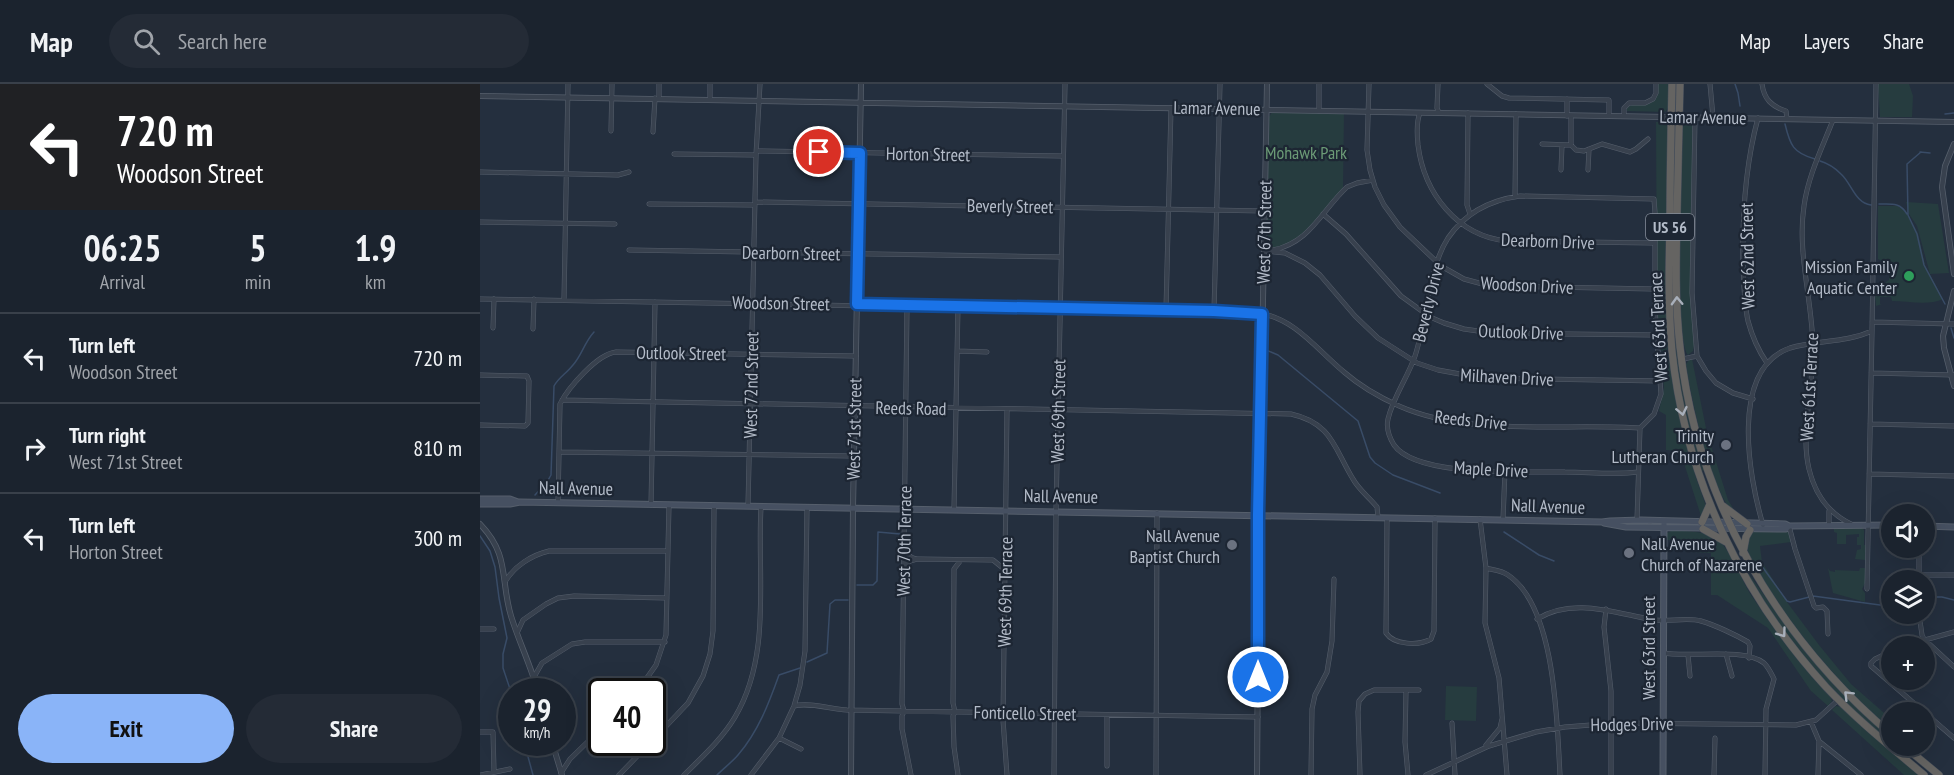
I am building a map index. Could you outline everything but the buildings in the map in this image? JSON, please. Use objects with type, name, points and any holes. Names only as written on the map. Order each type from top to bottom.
[{"type":"highway","name":"US 56","points":[[1672,84],[1675,117],[1676,280],[1682,359],[1696,431],[1710,476],[1743,553],[1778,610],[1805,647],[1846,693],[1881,725]]},
{"type":"highway","name":"US 56","points":[[1680,84],[1675,117],[1669,296],[1672,353],[1678,389],[1687,434],[1699,475],[1726,542],[1754,592],[1797,654],[1839,700],[1924,775]]},
{"type":"highway","points":[[1710,504],[1702,526],[1726,542]]},
{"type":"highway","points":[[1722,506],[1749,527],[1743,553]]},
{"type":"highway","points":[[1917,756],[1939,775]]},
{"type":"main road","name":"Nall Avenue","points":[[480,499],[510,499],[520,502]]},
{"type":"main road","name":"Nall Avenue","points":[[480,504],[520,502],[1503,519],[1602,522],[1626,527],[1702,526],[1721,530],[1731,526]]},
{"type":"main road","name":"Nall Avenue","points":[[1602,522],[1637,520],[1664,525]]},
{"type":"main road","name":"Nall Avenue","points":[[1702,526],[1717,522],[1731,526],[1786,529],[1789,526],[1829,524],[1881,525]]},
{"type":"main road","name":"West 63rd Street","points":[[1663,775],[1664,525]]},
{"type":"main road","points":[[1935,526],[1954,527]]},
{"type":"street","points":[[564,300],[568,84]]},
{"type":"street","points":[[611,131],[612,84]]},
{"type":"street","points":[[653,132],[659,84]]},
{"type":"street","points":[[710,84],[710,99]]},
{"type":"street","name":"West 72nd Street","points":[[748,506],[756,153],[760,84]]},
{"type":"street","name":"West 71st Street","points":[[851,775],[853,507],[861,84]]},
{"type":"street","name":"West 69th Street","points":[[1054,775],[1056,511],[1065,84]]},
{"type":"street","points":[[1214,311],[1220,84]]},
{"type":"street","name":"West 67th Street","points":[[1257,775],[1258,515],[1267,84]]},
{"type":"street","points":[[1318,111],[1319,84]]},
{"type":"street","name":"Woodson Drive","points":[[1370,84],[1367,150],[1373,180],[1379,196],[1392,217],[1437,263],[1464,279],[1491,286],[1654,289]]},
{"type":"street","points":[[1438,84],[1437,108],[1439,113]]},
{"type":"street","points":[[1487,84],[1502,96],[1509,98],[1609,100],[1609,115]]},
{"type":"street","points":[[1623,116],[1624,108],[1629,104],[1653,99],[1656,84]]},
{"type":"street","points":[[1710,84],[1713,117]]},
{"type":"street","points":[[1762,84],[1768,101],[1775,107],[1786,111],[1787,118]]},
{"type":"street","points":[[1867,589],[1876,84]]},
{"type":"street","name":"Lamar Avenue","points":[[480,96],[1954,122]]},
{"type":"street","points":[[1567,99],[1571,145],[1575,150],[1589,149],[1602,144],[1630,152],[1648,139]]},
{"type":"street","points":[[1167,310],[1171,108]]},
{"type":"street","name":"Dearborn Drive","points":[[1420,113],[1418,140],[1424,171],[1440,203],[1472,232],[1487,238],[1507,241],[1655,243]]},
{"type":"street","points":[[1468,113],[1467,205],[1470,214]]},
{"type":"street","points":[[1515,197],[1516,114]]},
{"type":"street","points":[[1695,117],[1692,293],[1696,356],[1716,383],[1733,393],[1753,399]]},
{"type":"street","name":"West 62nd Street","points":[[1758,118],[1746,195],[1744,281],[1748,322],[1757,346],[1767,363]]},
{"type":"street","name":"West 61st Terrace","points":[[1829,510],[1815,485],[1806,455],[1813,344],[1802,216],[1810,179],[1833,120]]},
{"type":"street","points":[[1542,144],[1571,145]]},
{"type":"street","points":[[1954,144],[1943,175],[1942,197],[1954,274]]},
{"type":"street","points":[[1562,145],[1562,170]]},
{"type":"street","points":[[1588,170],[1589,149]]},
{"type":"street","name":"Horton Street","points":[[674,154],[860,153],[1063,156]]},
{"type":"street","points":[[480,172],[618,176],[629,172]]},
{"type":"street","points":[[1264,251],[1288,247],[1300,240],[1347,188],[1373,180]]},
{"type":"street","name":"Beverly Drive","points":[[1394,404],[1413,360],[1437,263],[1448,239],[1470,214],[1499,200],[1515,197],[1654,199]]},
{"type":"street","name":"West 63rd Terrace","points":[[1640,428],[1658,407],[1661,394],[1654,289],[1656,213],[1654,199]]},
{"type":"street","name":"Beverly Street","points":[[649,204],[859,204],[1265,211]]},
{"type":"street","name":"Outlook Drive","points":[[1323,214],[1347,234],[1401,296],[1426,314],[1453,326],[1479,332],[1656,335]]},
{"type":"street","points":[[480,222],[615,224]]},
{"type":"street","points":[[1946,223],[1954,223]]},
{"type":"street","points":[[1288,247],[1288,254]]},
{"type":"street","name":"Dearborn Street","points":[[629,250],[1061,257]]},
{"type":"street","name":"Milhaven Drive","points":[[1264,251],[1288,254],[1305,263],[1320,275],[1355,316],[1378,338],[1413,360],[1445,372],[1482,378],[1661,381]]},
{"type":"street","points":[[1954,291],[1944,324],[1944,348],[1954,386]]},
{"type":"street","name":"Woodson Street","points":[[480,298],[1167,310],[1262,314]]},
{"type":"street","points":[[493,328],[494,299]]},
{"type":"street","points":[[533,328],[534,299]]},
{"type":"street","points":[[651,505],[655,301]]},
{"type":"street","name":"West 70th Terrace","points":[[908,306],[903,508],[902,704],[904,711],[902,729],[911,775]]},
{"type":"street","points":[[954,509],[958,306]]},
{"type":"street","name":"Reeds Drive","points":[[1262,314],[1275,317],[1292,326],[1350,377],[1371,391],[1394,404],[1430,417],[1475,424],[1640,428]]},
{"type":"street","points":[[1872,322],[1954,324]]},
{"type":"street","points":[[1763,526],[1754,494],[1749,463],[1749,430],[1758,379],[1767,363],[1791,348],[1846,340],[1871,332]]},
{"type":"street","points":[[957,351],[987,352]]},
{"type":"street","name":"Outlook Street","points":[[562,400],[567,391],[605,355],[616,352],[856,356]]},
{"type":"street","points":[[1658,355],[1672,353]]},
{"type":"street","points":[[1682,359],[1696,356]]},
{"type":"street","points":[[1871,373],[1952,375]]},
{"type":"street","points":[[480,375],[527,376],[529,381],[527,424],[525,426],[480,425]]},
{"type":"street","points":[[558,503],[562,400]]},
{"type":"street","name":"Reeds Road","points":[[562,400],[1260,413],[1299,416],[1324,430],[1335,443],[1357,486],[1377,507],[1378,517]]},
{"type":"street","name":"Maple Drive","points":[[1394,404],[1387,427],[1391,440],[1401,452],[1414,459],[1446,468],[1638,472]]},
{"type":"street","name":"West 69th Terrace","points":[[1007,409],[1004,713],[1007,775]]},
{"type":"street","points":[[1870,424],[1954,426]]},
{"type":"street","points":[[1637,520],[1640,428]]},
{"type":"street","points":[[559,452],[854,456]]},
{"type":"street","points":[[1503,519],[1504,471]]},
{"type":"street","points":[[1869,474],[1954,476]]},
{"type":"street","points":[[648,678],[665,642],[669,505]]},
{"type":"street","points":[[666,727],[688,703],[703,676],[710,654],[713,631],[714,506]]},
{"type":"street","points":[[684,775],[730,725],[744,700],[754,674],[759,645],[761,507]]},
{"type":"street","points":[[751,775],[779,738],[797,695],[805,651],[807,507]]},
{"type":"street","points":[[1829,510],[1829,524]]},
{"type":"street","points":[[1829,510],[1854,525]]},
{"type":"street","points":[[1156,775],[1157,513]]},
{"type":"street","points":[[1387,517],[1386,633],[1392,640],[1409,642],[1425,642],[1431,639],[1434,631],[1435,518]]},
{"type":"street","points":[[1480,519],[1486,568],[1485,623],[1499,678],[1507,775]]},
{"type":"street","points":[[480,524],[494,540],[500,553],[512,619],[534,677]]},
{"type":"street","points":[[1789,526],[1812,600],[1816,608],[1822,607],[1827,610],[1828,634]]},
{"type":"street","points":[[903,549],[911,557],[917,559],[947,560],[993,560],[1001,557],[1005,550]]},
{"type":"street","points":[[505,582],[515,569],[539,554],[554,550],[668,551]]},
{"type":"street","points":[[903,567],[917,559]]},
{"type":"street","points":[[947,560],[954,569]]},
{"type":"street","points":[[958,775],[952,716],[955,712],[953,703],[954,569],[961,560]]},
{"type":"street","points":[[993,560],[1005,570]]},
{"type":"street","points":[[503,567],[515,569]]},
{"type":"street","points":[[1486,568],[1499,570],[1515,581],[1529,599],[1537,619],[1550,659],[1560,775]]},
{"type":"street","points":[[1935,575],[1954,575]]},
{"type":"street","points":[[1311,775],[1312,709],[1315,695],[1327,672],[1332,641],[1334,579]]},
{"type":"street","points":[[517,633],[523,620],[552,600],[567,596],[668,598]]},
{"type":"street","points":[[1537,619],[1546,614],[1581,608],[1606,609],[1664,620],[1701,621],[1748,642],[1749,658]]},
{"type":"street","points":[[1606,609],[1604,627],[1610,676],[1612,723],[1611,775]]},
{"type":"street","points":[[512,619],[523,620]]},
{"type":"street","points":[[480,629],[494,629]]},
{"type":"street","points":[[1935,637],[1954,633]]},
{"type":"street","points":[[534,677],[542,663],[562,648],[576,643],[665,642]]},
{"type":"street","points":[[654,643],[662,651]]},
{"type":"street","points":[[1935,649],[1954,667]]},
{"type":"street","points":[[1663,653],[1726,654],[1759,660],[1767,666],[1774,680],[1767,701],[1764,775]]},
{"type":"street","points":[[1726,654],[1732,676]]},
{"type":"street","points":[[1688,655],[1690,676]]},
{"type":"street","points":[[1881,656],[1871,663],[1874,670],[1881,676]]},
{"type":"street","points":[[529,663],[542,663]]},
{"type":"street","points":[[1360,775],[1359,701],[1365,694],[1374,690],[1419,690]]},
{"type":"street","points":[[1406,690],[1405,742],[1408,775]]},
{"type":"street","points":[[1898,690],[1954,738]]},
{"type":"street","points":[[797,695],[805,704]]},
{"type":"street","points":[[1818,775],[1819,741],[1811,722],[1839,700]]},
{"type":"street","name":"Fonticello Street","points":[[794,706],[805,704],[851,710],[1258,717]]},
{"type":"street","points":[[1107,715],[1107,766]]},
{"type":"street","points":[[1483,748],[1500,728],[1503,716]]},
{"type":"street","name":"Hodges Drive","points":[[1426,775],[1505,740],[1557,728],[1612,723],[1796,725],[1811,722]]},
{"type":"street","points":[[1452,723],[1455,775]]},
{"type":"street","points":[[480,732],[493,732],[494,771]]},
{"type":"street","points":[[779,738],[801,749]]},
{"type":"street","points":[[1714,775],[1715,738]]},
{"type":"street","points":[[1819,741],[1861,775]]},
{"type":"street","points":[[561,774],[570,759],[588,742]]},
{"type":"street","points":[[556,756],[561,774]]},
{"type":"street","points":[[619,775],[638,756]]},
{"type":"street","points":[[557,759],[564,761],[570,759]]},
{"type":"street","points":[[481,775],[510,769]]},
{"type":"green space","points":[[1658,84],[1668,84],[1668,108],[1665,112],[1627,111],[1627,108],[1632,105],[1652,102],[1657,93]]},
{"type":"green space","points":[[1878,84],[1909,84],[1913,96],[1912,117],[1880,117]]},
{"type":"green space","name":"Mohawk Park","points":[[1272,112],[1344,113],[1343,188],[1306,232],[1295,241],[1270,248],[1266,245],[1269,117]]},
{"type":"green space","points":[[1688,121],[1693,122],[1691,292],[1694,345],[1693,351],[1688,355],[1681,318],[1680,248],[1683,127]]},
{"type":"green space","points":[[1656,122],[1665,122],[1668,128],[1665,288],[1668,346],[1663,352],[1659,348],[1657,309]]},
{"type":"green space","points":[[1673,187],[1677,344],[1705,470],[1702,471],[1685,411],[1677,370],[1671,278]]},
{"type":"green space","points":[[1906,202],[1938,204],[1949,273],[1930,274],[1917,226],[1909,214]]},
{"type":"green space","points":[[1878,206],[1897,206],[1905,210],[1918,233],[1925,265],[1943,299],[1918,303],[1892,301],[1891,297],[1880,297],[1880,304],[1882,304],[1876,306],[1875,295],[1883,292],[1889,280],[1889,266],[1887,267],[1886,263],[1878,259]]},
{"type":"green space","points":[[1666,356],[1670,359],[1681,424],[1706,506],[1701,516],[1680,451],[1666,450],[1666,415],[1659,411],[1664,388],[1661,359]]},
{"type":"green space","points":[[1692,359],[1707,433],[1732,510],[1724,500],[1703,441],[1686,364]]},
{"type":"green space","points":[[1834,527],[1864,530],[1865,560],[1855,559],[1857,550],[1861,549],[1861,545],[1857,545],[1859,534],[1846,535],[1846,544],[1837,544],[1837,533],[1834,532]]},
{"type":"green space","points":[[1673,530],[1708,534],[1722,544],[1769,622],[1831,698],[1832,701],[1828,706],[1811,691],[1768,628],[1717,595],[1711,595],[1711,553],[1693,552],[1693,541],[1667,540],[1667,533]]},
{"type":"green space","points":[[1786,530],[1789,533],[1791,542],[1760,546],[1762,562],[1787,602],[1819,645],[1851,684],[1881,710],[1881,721],[1841,681],[1782,609],[1752,561],[1747,546],[1752,532]]},
{"type":"green space","points":[[1828,568],[1835,572],[1835,570],[1859,571],[1860,568],[1865,568],[1865,583],[1862,589],[1865,593],[1865,602],[1833,593]]},
{"type":"green space","points":[[1748,575],[1832,681],[1881,729],[1881,735],[1840,696],[1787,637]]},
{"type":"green space","points":[[1446,686],[1477,687],[1476,721],[1445,720]]},
{"type":"green space","points":[[1836,706],[1841,707],[1881,742],[1881,754],[1832,710]]},
{"type":"green space","points":[[1883,756],[1897,756],[1919,775],[1904,775]]},
{"type":"waterway","points":[[1735,84],[1740,106]]},
{"type":"waterway","points":[[1945,114],[1954,113]]},
{"type":"waterway","points":[[1785,124],[1797,151],[1815,159]]},
{"type":"waterway","points":[[1920,152],[1930,153]]},
{"type":"waterway","points":[[1921,152],[1907,164],[1908,215],[1917,234],[1924,265],[1945,304]]},
{"type":"waterway","points":[[1820,161],[1839,172],[1857,197],[1871,205]]},
{"type":"waterway","points":[[1879,204],[1898,206],[1907,214]]},
{"type":"waterway","points":[[1951,328],[1954,338]]},
{"type":"waterway","points":[[535,495],[551,475],[554,386],[571,368],[594,332]]},
{"type":"waterway","points":[[1266,350],[1278,355],[1358,421],[1370,457],[1375,463],[1393,475],[1440,493]]},
{"type":"waterway","points":[[857,585],[873,585],[877,581],[878,532],[900,534]]},
{"type":"waterway","points":[[1504,532],[1539,555],[1554,561]]},
{"type":"waterway","points":[[480,536],[490,551],[495,567],[507,638],[503,654],[503,668],[506,678]]},
{"type":"waterway","points":[[1761,565],[1790,602],[1813,596],[1881,605]]},
{"type":"waterway","points":[[1935,597],[1954,600]]},
{"type":"waterway","points":[[807,662],[827,653],[830,604],[835,600],[848,600]]},
{"type":"waterway","points":[[717,775],[738,755],[751,737],[767,707],[779,675],[800,668]]},
{"type":"waterway","points":[[528,756],[533,775]]},
{"type":"place","name":"Mission Family Aquatic Center","points":[[1909,276]]},
{"type":"place","name":"Trinity Lutheran Church","points":[[1726,445]]},
{"type":"place","name":"Nall Avenue Baptist Church","points":[[1232,545]]},
{"type":"place","name":"Nall Avenue Church of Nazarene","points":[[1629,553]]},
{"type":"route","points":[[819,152],[860,153],[857,304],[1214,311],[1262,314],[1258,677]]}]
